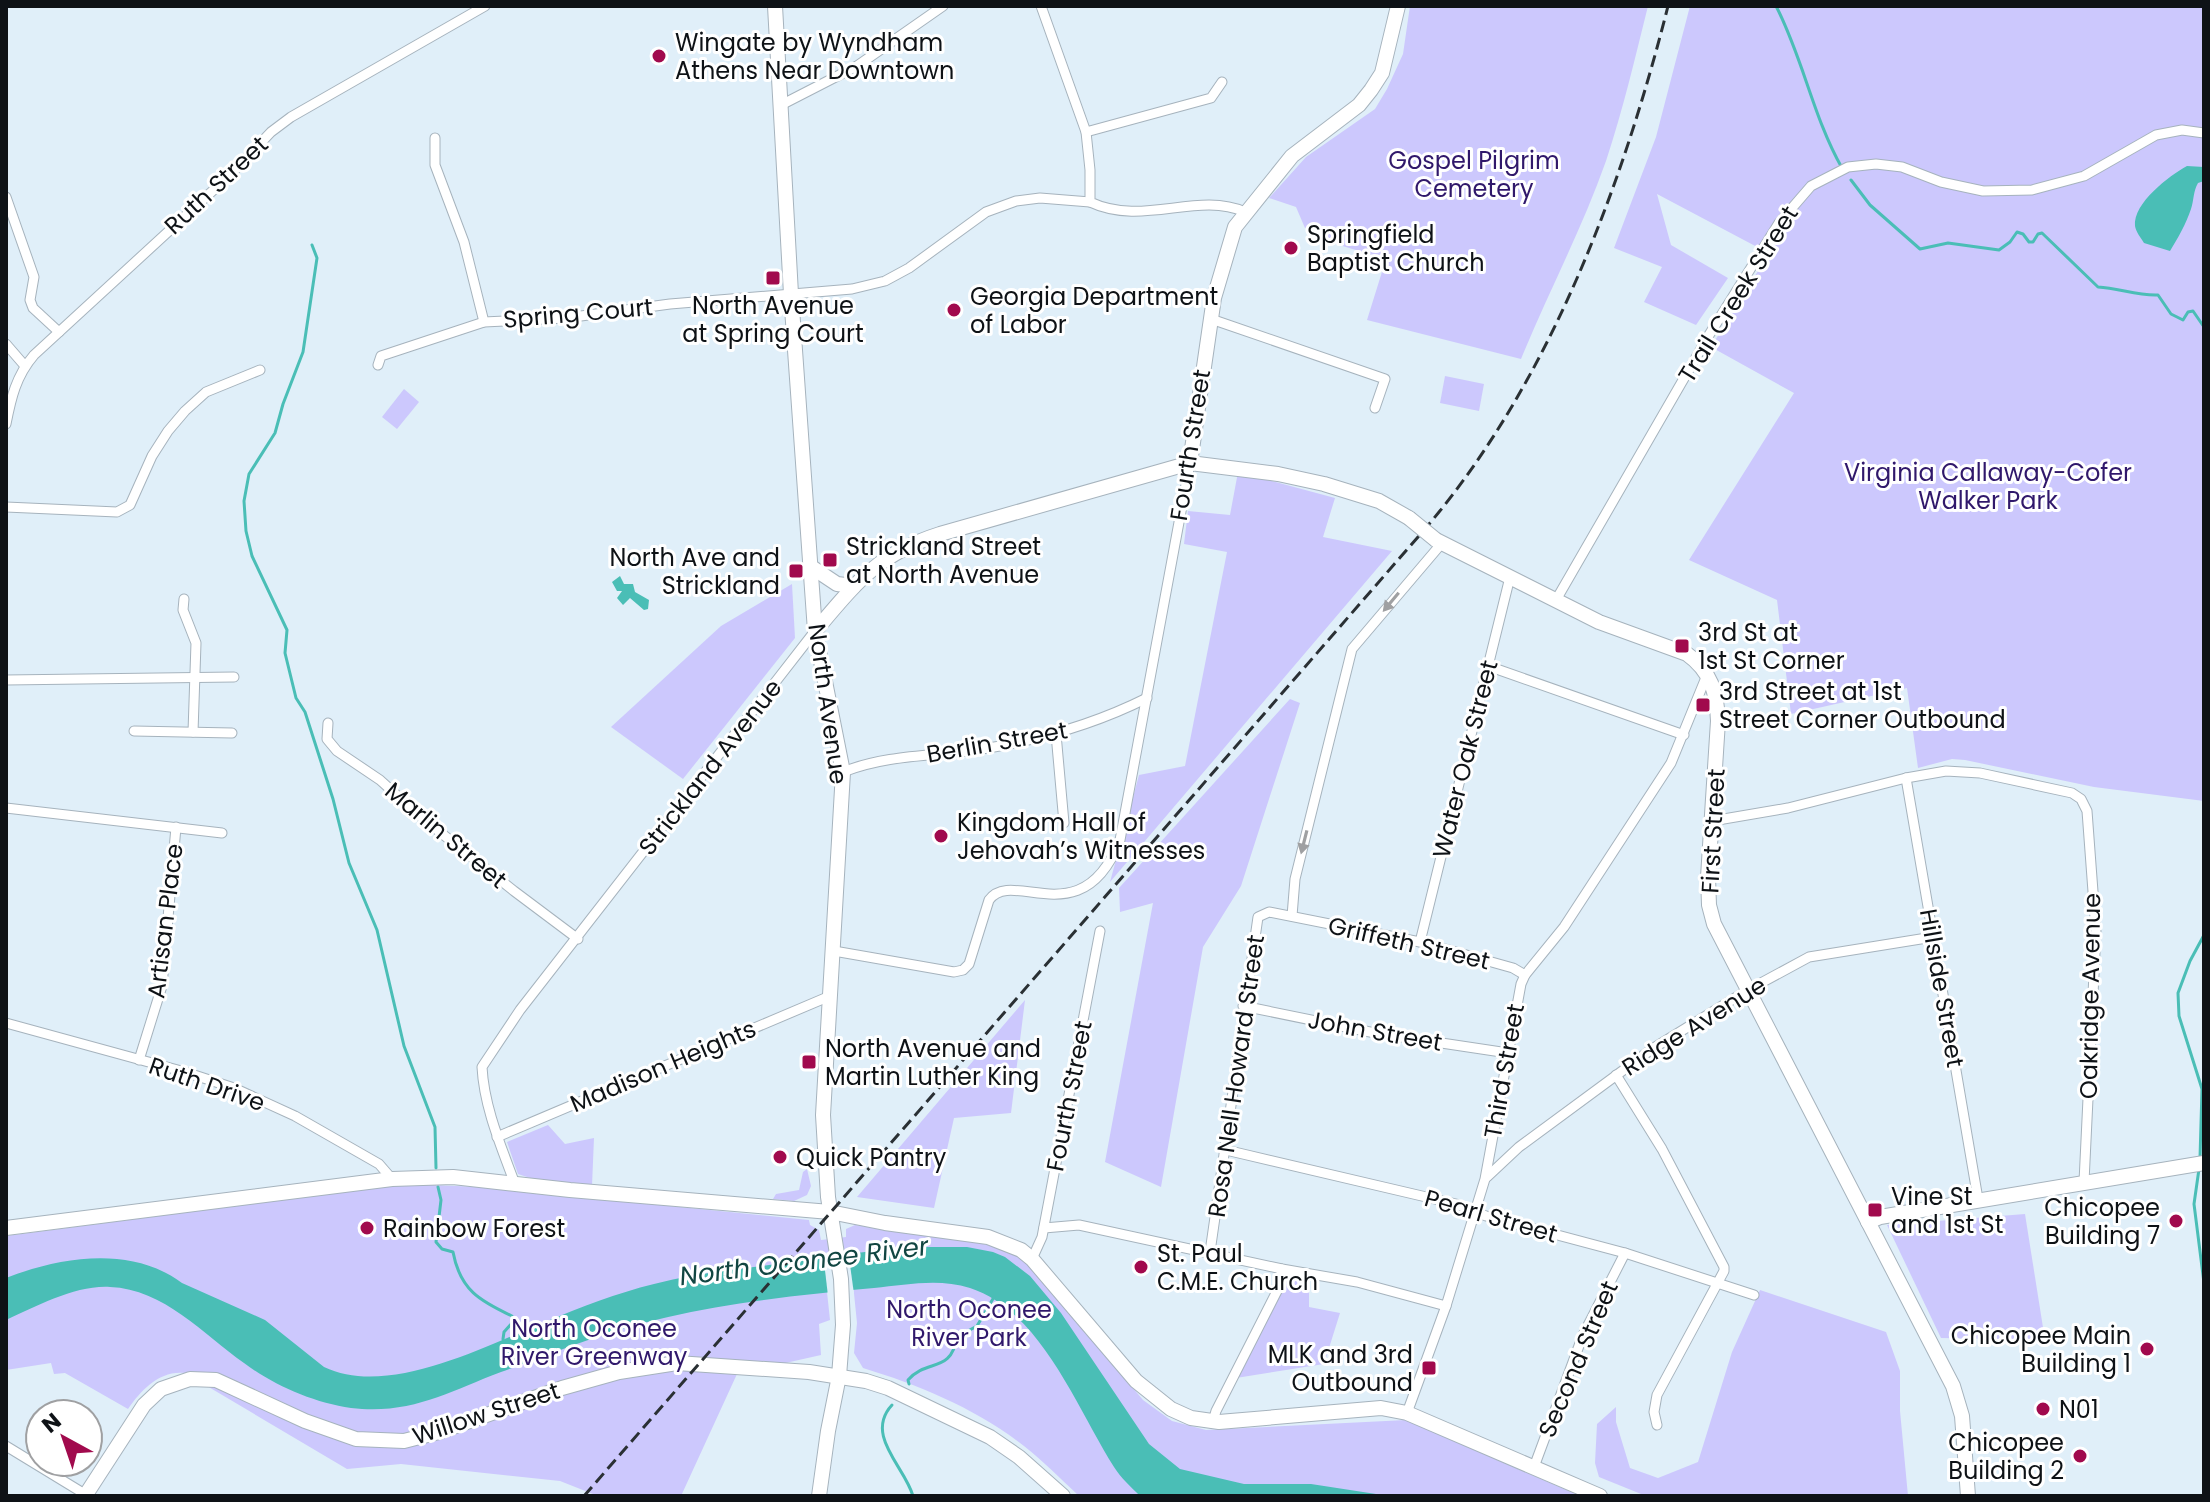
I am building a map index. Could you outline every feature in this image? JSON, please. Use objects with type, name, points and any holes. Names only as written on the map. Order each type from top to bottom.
[{"type":"street","name":"Ruth Street","points":[[6,424],[13,390],[25,366],[232,173],[271,132],[291,117],[485,6]]},
{"type":"street","name":"North Avenue","points":[[775,6],[791,294],[815,631],[843,772],[823,1115],[843,1325],[839,1376],[819,1496]]},
{"type":"street","points":[[781,105],[857,66],[943,6]]},
{"type":"street","points":[[1041,6],[1086,132],[1090,202]]},
{"type":"street","name":"Fourth Street","points":[[834,951],[954,972],[963,970],[969,964],[993,894],[1009,889],[1050,895],[1072,893],[1098,876],[1112,862],[1147,698],[1190,463],[1211,319],[1232,236],[1245,212],[1292,156],[1359,105],[1371,90],[1382,73],[1398,6]]},
{"type":"street","points":[[1086,132],[1211,98],[1222,82]]},
{"type":"street","name":"Trail Creek Street","points":[[1556,600],[1709,335],[1779,223],[1811,186],[1848,167],[1876,164],[1902,167],[1956,186],[1983,191],[2032,190],[2084,176],[2156,135],[2182,130],[2204,133]]},
{"type":"street","points":[[435,138],[435,165],[464,242],[484,322]]},
{"type":"street","points":[[6,197],[34,277],[30,300],[33,308],[59,332]]},
{"type":"street","name":"Spring Court","points":[[378,365],[381,356],[484,322],[566,318],[670,304],[852,289],[885,281],[909,268],[986,212],[1016,201],[1040,198],[1090,202],[1108,210],[1140,213],[1211,205],[1245,212]]},
{"type":"street","points":[[1211,319],[1385,379],[1375,408]]},
{"type":"street","points":[[6,344],[16,360],[25,366]]},
{"type":"street","points":[[6,507],[117,512],[130,505],[152,456],[185,411],[206,392],[260,370]]},
{"type":"street","points":[[1190,463],[1278,474],[1379,501],[1409,518],[1439,541],[1599,622],[1687,654],[1697,661],[1707,675]]},
{"type":"street","name":"Strickland Avenue","points":[[515,1184],[497,1137],[482,1067],[520,1010],[815,631],[854,586],[878,563],[918,541],[1190,463]]},
{"type":"street","name":"Rosa Nell Howard Street","points":[[1210,1252],[1258,917],[1269,912],[1292,916],[1295,879],[1352,649],[1439,541]]},
{"type":"street","points":[[810,566],[837,584],[854,586]]},
{"type":"street","name":"Water Oak Street","points":[[1420,942],[1510,577]]},
{"type":"street","points":[[184,599],[183,610],[196,643],[193,732]]},
{"type":"street","points":[[1488,666],[1684,735]]},
{"type":"street","name":"Third Street","points":[[1407,1413],[1446,1306],[1485,1179],[1518,991],[1525,975],[1564,927],[1671,763],[1707,675]]},
{"type":"street","name":"First Street","points":[[1707,675],[1716,699],[1718,721],[1709,905],[1719,938],[1958,1398],[1968,1496]]},
{"type":"street","points":[[6,680],[234,677]]},
{"type":"street","name":"Berlin Street","points":[[843,772],[859,765],[887,760],[979,749],[1056,734],[1110,717],[1147,698]]},
{"type":"street","name":"Marlin Street","points":[[328,723],[327,739],[337,751],[380,780],[490,873],[578,939]]},
{"type":"street","points":[[134,731],[232,733]]},
{"type":"street","points":[[1056,734],[1064,823]]},
{"type":"street","name":"Oakridge Avenue","points":[[1906,778],[1946,771],[1980,773],[2072,793],[2081,799],[2087,811],[2096,932],[2084,1182]]},
{"type":"street","points":[[1712,821],[1788,808],[1906,778]]},
{"type":"street","name":"Hillside Street","points":[[1906,778],[1978,1199]]},
{"type":"street","points":[[6,808],[222,833]]},
{"type":"street","name":"Artisan Place","points":[[139,1060],[162,986],[176,827]]},
{"type":"street","name":"Griffeth Street","points":[[1292,916],[1420,942],[1513,968],[1525,975]]},
{"type":"street","name":"Fourth Street","points":[[1032,1259],[1044,1228],[1100,931]]},
{"type":"street","name":"Ridge Avenue","points":[[1485,1179],[1519,1147],[1652,1049],[1809,957],[1933,937]]},
{"type":"street","name":"Madison Heights","points":[[497,1137],[830,996]]},
{"type":"street","name":"John Street","points":[[1243,1006],[1375,1033],[1508,1053]]},
{"type":"street","name":"Ruth Drive","points":[[6,1023],[234,1088],[295,1116],[379,1164],[392,1179]]},
{"type":"street","points":[[1616,1075],[1662,1149],[1724,1271],[1657,1395],[1654,1412],[1657,1425]]},
{"type":"street","name":"Pearl Street","points":[[1226,1150],[1456,1204],[1625,1253],[1754,1295]]},
{"type":"street","points":[[1868,1222],[1880,1217],[1978,1199],[2204,1163]]},
{"type":"street","points":[[6,1228],[392,1179],[453,1177],[830,1212],[988,1237],[1021,1250],[1032,1259],[1136,1381],[1171,1409],[1191,1418],[1213,1421],[1381,1408],[1407,1413],[1600,1496]]},
{"type":"street","points":[[1044,1228],[1079,1225],[1282,1269],[1347,1279],[1446,1306]]},
{"type":"street","name":"Second Street","points":[[1534,1467],[1583,1335],[1625,1253]]},
{"type":"street","points":[[1213,1421],[1277,1291],[1282,1269]]},
{"type":"street","name":"Willow Street","points":[[86,1496],[144,1405],[161,1389],[190,1379],[216,1380],[305,1421],[356,1439],[404,1441],[439,1432],[562,1388],[633,1369],[677,1363],[839,1376],[888,1388],[973,1427],[1019,1457],[1063,1496]]},
{"type":"street","points":[[6,1446],[86,1496]]},
{"type":"green space","name":"Gospel Pilgrim Cemetery","points":[[1410,6],[1648,6],[1606,161],[1521,359],[1367,320],[1386,259],[1319,239],[1318,231],[1305,228],[1296,207],[1269,198],[1306,157],[1375,109],[1403,54]]},
{"type":"green space","name":"Virginia Callaway-Cofer Walker Park","points":[[1690,6],[2204,6],[2204,801],[2094,787],[1965,760],[1952,759],[1918,768],[1907,688],[1791,714],[1777,600],[1689,560],[1794,393],[1711,347],[1795,211],[1786,205],[1759,248],[1657,194],[1671,245],[1728,278],[1696,325],[1644,302],[1662,267],[1614,248],[1656,137]]},
{"type":"green space","points":[[1445,376],[1484,384],[1479,411],[1440,403]]},
{"type":"green space","points":[[404,389],[419,402],[397,429],[382,417]]},
{"type":"green space","points":[[1238,472],[1335,498],[1323,537],[1392,551],[1110,882],[1139,775],[1185,766],[1227,552],[1184,544],[1188,511],[1230,515]]},
{"type":"green space","points":[[792,584],[795,638],[683,779],[611,727],[721,626]]},
{"type":"green space","points":[[1290,699],[1300,703],[1241,886],[1203,947],[1161,1187],[1105,1162],[1153,903],[1120,912],[1119,888]]},
{"type":"green space","points":[[1025,1000],[1011,1113],[954,1118],[934,1208],[857,1197]]},
{"type":"green space","points":[[548,1125],[565,1144],[594,1138],[592,1186],[548,1184],[518,1174],[507,1142]]},
{"type":"green space","points":[[807,1169],[811,1186],[807,1195],[794,1201],[773,1199],[776,1194],[799,1190],[803,1172]]},
{"type":"green space","name":"North Oconee River Greenway","points":[[403,1184],[482,1187],[809,1220],[810,1225],[819,1230],[821,1240],[846,1237],[846,1229],[855,1225],[967,1240],[1016,1252],[1143,1400],[1172,1421],[1206,1430],[1406,1420],[1580,1496],[1079,1496],[1031,1452],[987,1421],[926,1390],[863,1368],[854,1353],[857,1323],[850,1254],[816,1293],[827,1292],[830,1320],[819,1324],[821,1355],[737,1374],[681,1496],[598,1496],[560,1481],[401,1464],[347,1469],[185,1373],[159,1378],[145,1388],[128,1409],[65,1373],[54,1374],[51,1363],[6,1370],[6,1236]]},
{"type":"green space","points":[[2025,1214],[2045,1340],[1941,1338],[1887,1225]]},
{"type":"green space","points":[[1287,1277],[1309,1280],[1309,1307],[1340,1313],[1324,1364],[1236,1378]]},
{"type":"green space","points":[[1760,1290],[1886,1332],[1900,1371],[1900,1411],[1908,1496],[1646,1496],[1599,1477],[1595,1463],[1597,1424],[1616,1407],[1616,1422],[1630,1468],[1658,1478],[1698,1462],[1732,1352]]},
{"type":"water","points":[[2187,166],[2204,167],[2204,181],[2196,186],[2191,209],[2179,236],[2170,251],[2144,243],[2135,226],[2140,208],[2162,183]]},
{"type":"water","points":[[620,576],[624,584],[633,584],[635,592],[649,600],[648,609],[644,610],[630,598],[623,605],[617,598],[622,591],[617,591],[612,582]]},
{"type":"water","name":"North Oconee River","points":[[967,1247],[993,1252],[1030,1276],[1061,1313],[1149,1444],[1180,1469],[1244,1484],[1311,1484],[1389,1496],[1140,1496],[1117,1471],[1055,1364],[1037,1339],[995,1300],[970,1288],[946,1283],[798,1296],[722,1306],[646,1322],[429,1400],[372,1409],[323,1402],[281,1386],[255,1371],[165,1304],[130,1290],[110,1287],[83,1289],[6,1320],[6,1278],[72,1260],[118,1259],[162,1271],[265,1320],[324,1367],[349,1375],[377,1376],[436,1365],[599,1301],[668,1281],[847,1254]]},
{"type":"pier","points":[[848,1250],[854,1294],[828,1296],[823,1253]]},
{"type":"waterway","points":[[1776,6],[1794,46],[1823,128],[1842,168]]},
{"type":"waterway","points":[[1851,180],[1870,205],[1920,249],[1948,243],[1999,250],[2017,232],[2029,242],[2042,233],[2098,287],[2158,295],[2171,314],[2183,320],[2188,312],[2193,311],[2204,327]]},
{"type":"waterway","points":[[312,245],[317,258],[303,352],[275,433],[249,474],[244,501],[246,531],[252,556],[287,630],[285,653],[296,698],[305,712],[333,799],[349,863],[377,930],[404,1046],[435,1127],[436,1168]]},
{"type":"waterway","points":[[2200,1158],[2202,1089],[2179,1016],[2178,993],[2204,935]]},
{"type":"waterway","points":[[2199,1169],[2194,1204],[2204,1283]]},
{"type":"waterway","points":[[438,1187],[441,1200],[436,1242],[442,1249],[453,1252],[461,1276],[473,1293],[512,1316],[513,1322],[504,1332],[503,1339]]},
{"type":"waterway","points":[[909,1384],[908,1380],[915,1373],[949,1356],[957,1337],[977,1326],[994,1297]]},
{"type":"waterway","points":[[892,1405],[882,1428],[884,1439],[913,1496]]},
{"type":"railway","points":[[584,1496],[1424,530],[1468,474],[1508,413],[1544,349],[1575,282],[1628,144],[1668,6]]},
{"type":"place","name":"Wingate by Wyndham Athens Near Downtown","points":[[659,56]]},
{"type":"place","name":"Springfield Baptist Church","points":[[1291,248]]},
{"type":"place","name":"North Avenue at Spring Court","points":[[773,278]]},
{"type":"place","name":"Georgia Department of Labor","points":[[954,310]]},
{"type":"place","name":"Strickland Street at North Avenue","points":[[830,560]]},
{"type":"place","name":"North Ave and Strickland","points":[[796,571]]},
{"type":"place","name":"3rd St at 1st St Corner","points":[[1682,646]]},
{"type":"place","name":"3rd Street at 1st Street Corner Outbound","points":[[1703,705]]},
{"type":"place","name":"Kingdom Hall of Jehovah’s Witnesses","points":[[941,836]]},
{"type":"place","name":"North Avenue and Martin Luther King","points":[[809,1062]]},
{"type":"place","name":"Quick Pantry","points":[[780,1157]]},
{"type":"place","name":"Vine St and 1st St","points":[[1875,1210]]},
{"type":"place","name":"Chicopee Building 7","points":[[2176,1221]]},
{"type":"place","name":"Rainbow Forest","points":[[367,1228]]},
{"type":"place","name":"St. Paul C.M.E. Church","points":[[1141,1267]]},
{"type":"place","name":"Chicopee Main Building 1","points":[[2147,1349]]},
{"type":"place","name":"MLK and 3rd Outbound","points":[[1429,1368]]},
{"type":"place","name":"N01","points":[[2043,1409]]},
{"type":"place","name":"Chicopee Building 2","points":[[2080,1456]]},
{"type":"park label","name":"North Oconee River Park","points":[[969,1323]]}]
